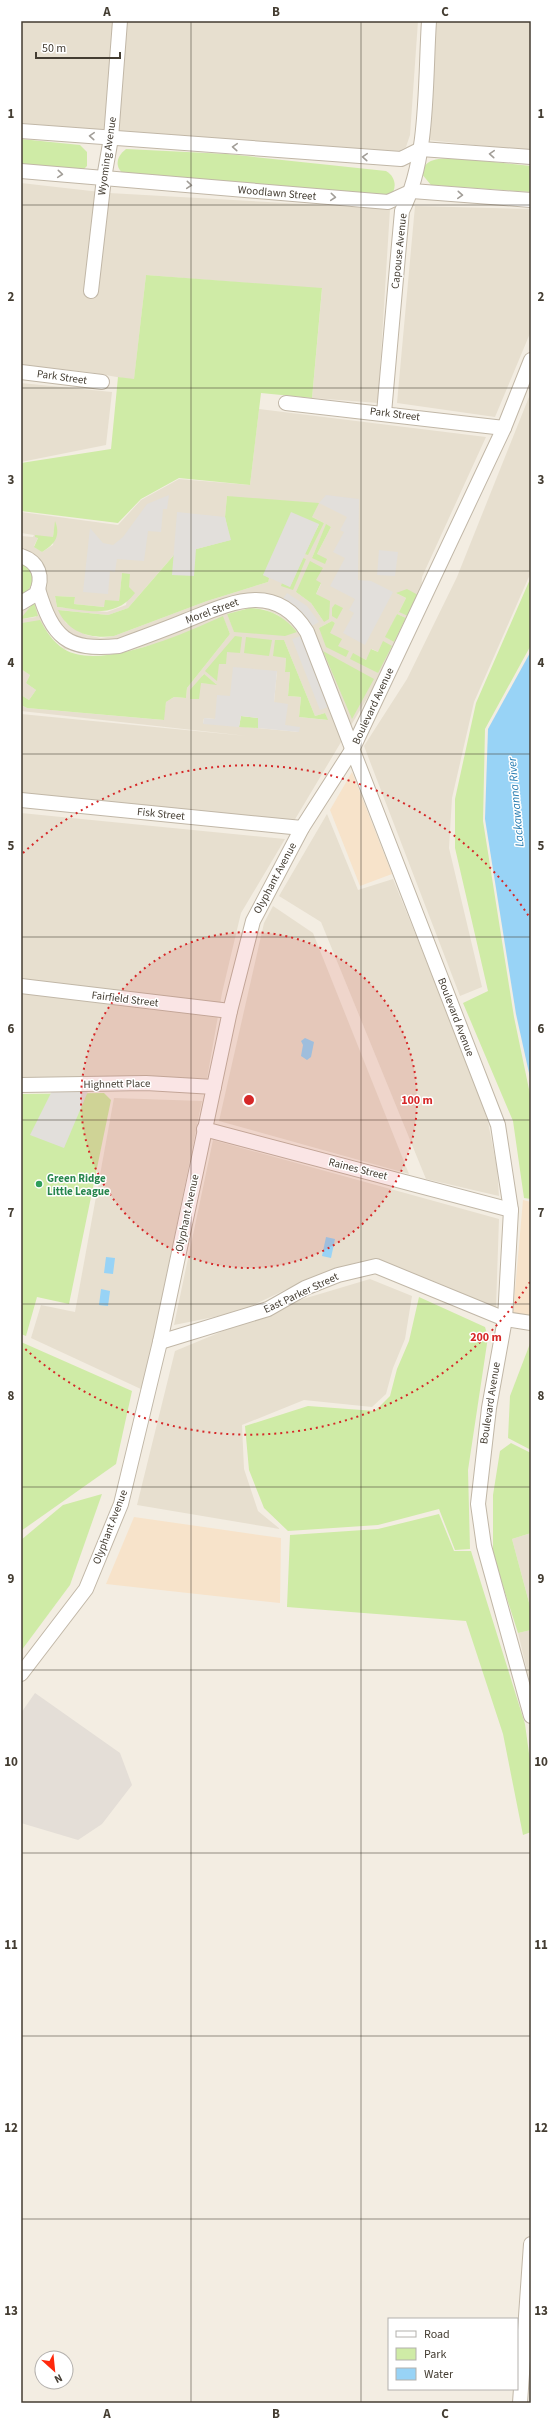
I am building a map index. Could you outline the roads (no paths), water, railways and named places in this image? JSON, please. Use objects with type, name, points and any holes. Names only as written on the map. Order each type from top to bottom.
[{"type":"street","name":"Wyoming Avenue","points":[[91,291],[104,178],[111,138],[120,21]]},
{"type":"street","name":"Capouse Avenue","points":[[384,413],[402,211],[412,191],[420,149],[429,21]]},
{"type":"street","points":[[21,131],[401,159],[420,149],[531,157]]},
{"type":"street","name":"Woodlawn Street","points":[[21,171],[388,202],[412,191],[531,200]]},
{"type":"street","name":"Boulevard Avenue","points":[[531,360],[504,428],[352,750],[498,1125],[510,1210],[505,1319],[489,1408],[478,1504],[484,1546],[531,1716]]},
{"type":"street","name":"Park Street","points":[[21,372],[102,382]]},
{"type":"street","name":"Park Street","points":[[286,403],[384,413],[504,428]]},
{"type":"street","name":"Morel Street","points":[[21,556],[29,559],[39,570],[40,578],[38,589],[46,615],[60,635],[81,645],[100,648],[119,646],[241,600],[267,601],[290,611],[299,618],[307,632],[352,750]]},
{"type":"street","points":[[21,603],[30,600],[38,589]]},
{"type":"street","name":"Olyphant Avenue","points":[[21,1674],[86,1589],[121,1504],[160,1342],[230,1012],[253,921],[302,828],[352,750]]},
{"type":"street","name":"Fisk Street","points":[[21,800],[302,828]]},
{"type":"street","name":"Fairfield Street","points":[[21,986],[230,1012]]},
{"type":"street","name":"Highnett Place","points":[[21,1085],[146,1083],[214,1087]]},
{"type":"street","name":"Raines Street","points":[[204,1129],[510,1210]]},
{"type":"street","name":"East Parker Street","points":[[160,1342],[268,1309],[305,1288],[338,1274],[376,1266],[505,1319],[531,1323]]},
{"type":"street","points":[[520,2403],[531,2244]]},
{"type":"water","name":"Lackawanna River","points":[[531,651],[531,1082],[516,1014],[485,819],[488,729]]},
{"type":"water","points":[[305,1038],[314,1042],[311,1057],[307,1060],[301,1056],[303,1045],[301,1041]]},
{"type":"water","points":[[326,1237],[335,1239],[331,1258],[322,1256]]},
{"type":"water","points":[[106,1257],[115,1258],[113,1274],[104,1273]]},
{"type":"water","points":[[101,1289],[110,1291],[108,1306],[99,1305]]},
{"type":"place","name":"Green Ridge Little League","points":[[39,1184]]}]
